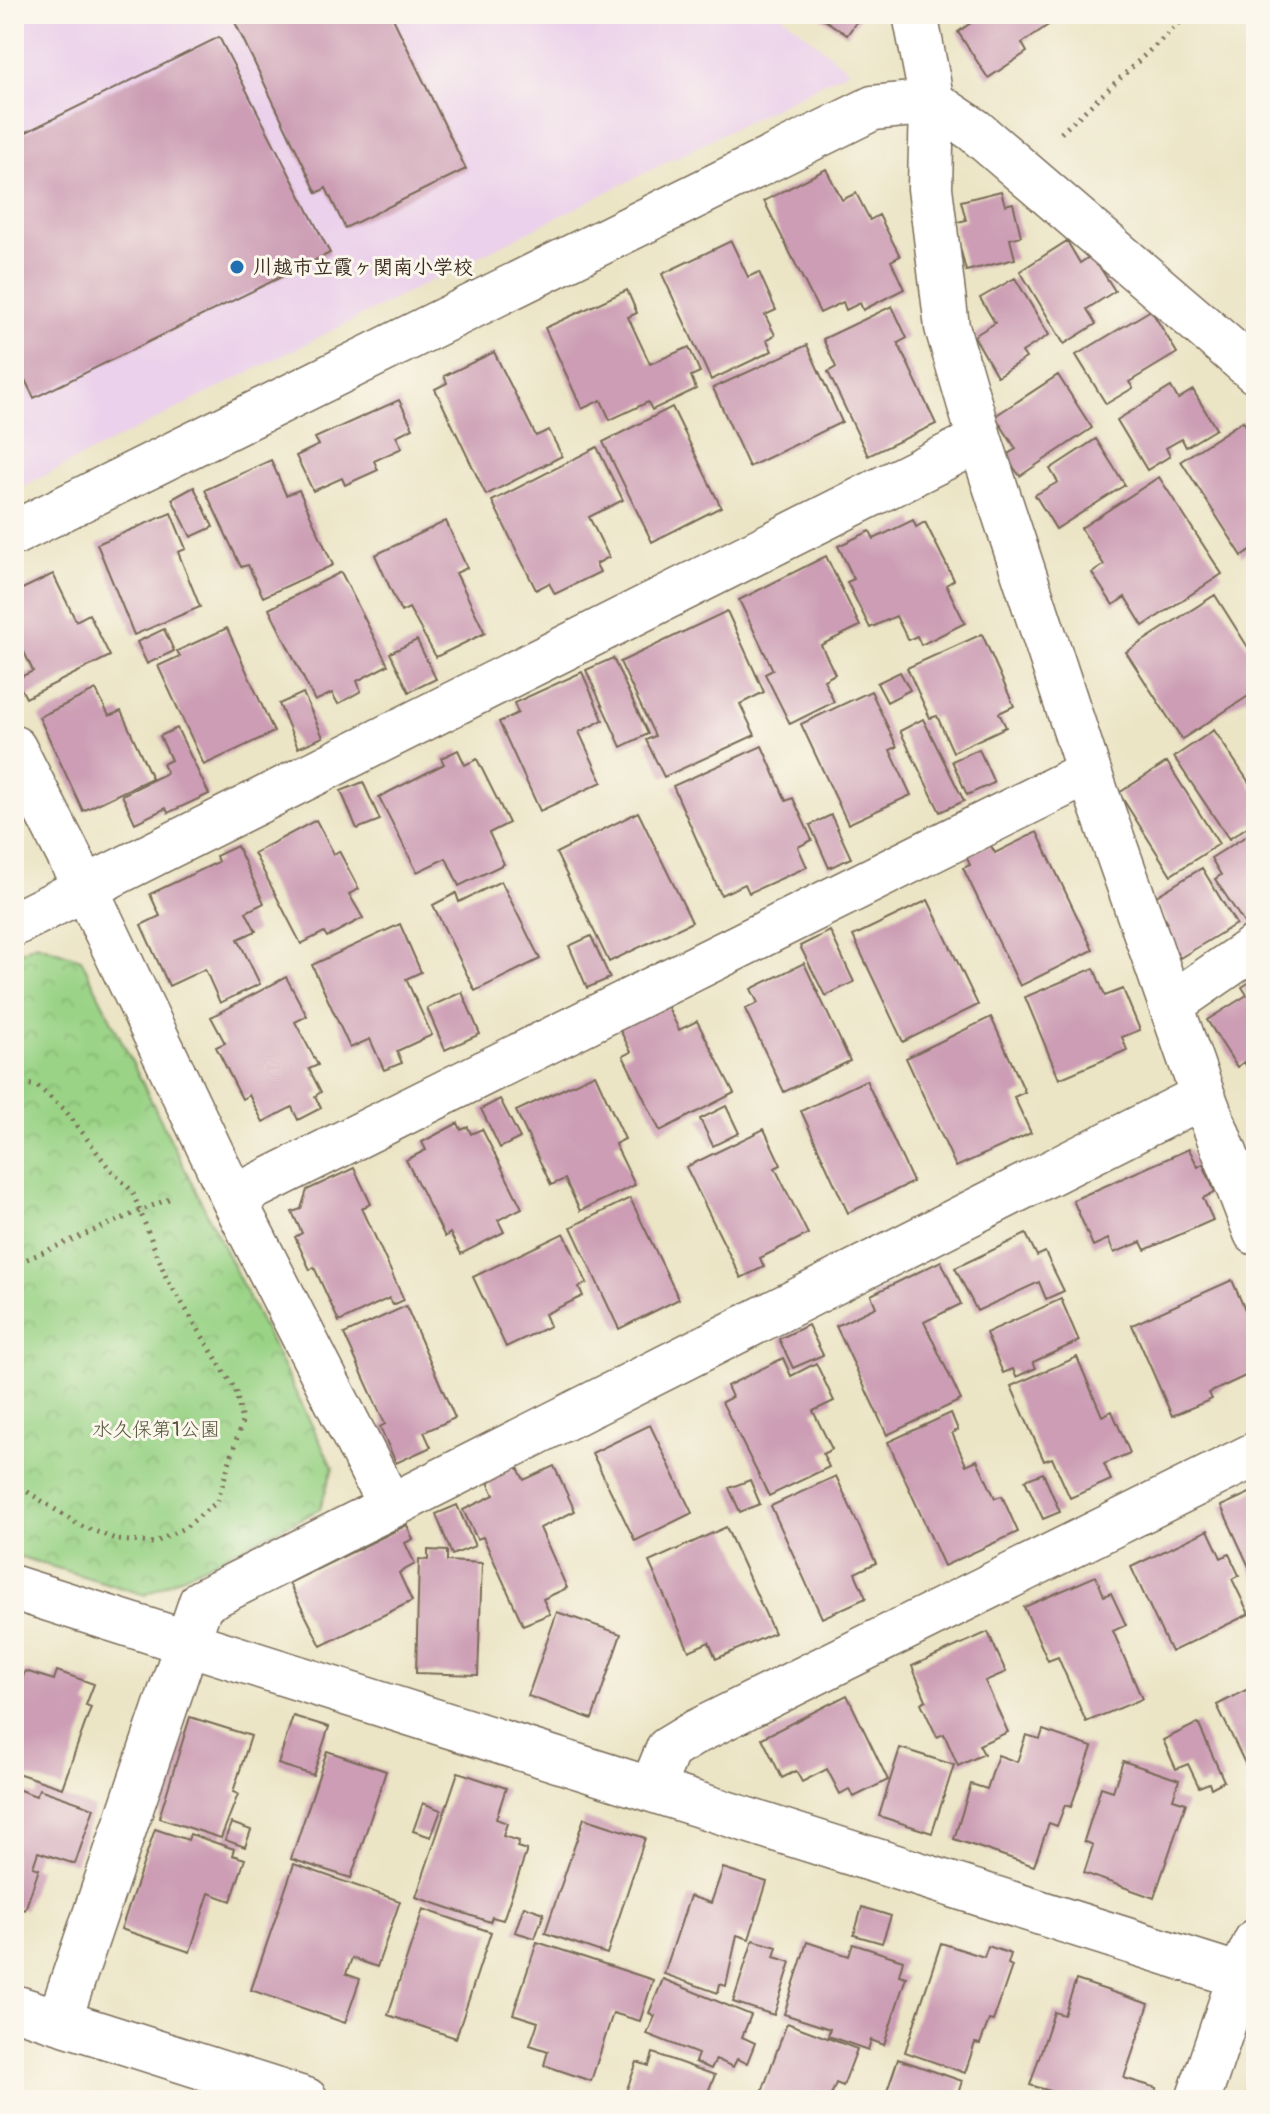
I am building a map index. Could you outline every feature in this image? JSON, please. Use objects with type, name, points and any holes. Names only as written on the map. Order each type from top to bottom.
[{"type":"street","points":[[915,14],[932,102],[930,188],[947,327],[980,440],[1089,772],[1203,1096],[1256,1233]]},
{"type":"street","points":[[14,533],[873,108],[932,102],[974,130],[1256,372]]},
{"type":"street","points":[[14,924],[980,440]]},
{"type":"street","points":[[14,748],[85,887],[228,1186],[389,1504]]},
{"type":"street","points":[[228,1186],[1089,772]]},
{"type":"street","points":[[1172,1004],[1256,946]]},
{"type":"street","points":[[59,2021],[201,1602],[389,1504],[1203,1096]]},
{"type":"street","points":[[652,1788],[668,1749],[696,1732],[1256,1454]]},
{"type":"street","points":[[14,1588],[652,1788],[1251,1966],[1198,2100]]},
{"type":"street","points":[[14,2007],[306,2100]]},
{"type":"path","points":[[1021,171],[1189,14]]},
{"type":"path","points":[[14,1082],[37,1086],[65,1110],[109,1168],[132,1191],[166,1277],[236,1391],[242,1422],[217,1502],[186,1527],[154,1543],[118,1540],[79,1525],[14,1483]]},
{"type":"path","points":[[14,1268],[20,1262],[139,1214],[228,1186]]},
{"type":"shaded area","name":"川越市立霞ヶ関南小学校","points":[[14,14],[781,14],[849,70],[14,491]]},
{"type":"green space","name":"水久保第1公園","points":[[36,944],[81,959],[333,1468],[320,1509],[145,1595],[14,1555],[14,955]]},
{"type":"building","points":[[231,14],[391,14],[466,169],[345,228],[326,188],[317,193]]},
{"type":"building","points":[[816,14],[862,14],[847,35]]},
{"type":"building","points":[[966,14],[1058,14],[1060,17],[1022,43],[1027,52],[988,78],[958,32],[972,22]]},
{"type":"building","points":[[219,37],[330,253],[34,398],[14,358],[14,138]]},
{"type":"building","points":[[826,169],[842,200],[856,193],[870,220],[879,215],[900,256],[891,261],[904,289],[863,310],[860,303],[846,310],[843,302],[820,313],[764,201]]},
{"type":"building","points":[[1001,191],[1005,205],[1013,203],[1021,236],[1010,239],[1015,259],[966,271],[954,223],[966,220],[961,201]]},
{"type":"building","points":[[731,241],[748,277],[759,272],[776,310],[765,315],[775,335],[767,340],[772,351],[711,380],[662,274]]},
{"type":"building","points":[[1067,241],[1080,263],[1092,255],[1115,291],[1087,309],[1096,324],[1064,344],[1020,271]]},
{"type":"building","points":[[1015,278],[1049,335],[1022,352],[1026,358],[997,376],[974,336],[995,323],[980,298]]},
{"type":"building","points":[[627,290],[637,313],[628,317],[650,364],[689,347],[700,372],[691,376],[696,389],[652,410],[648,402],[610,420],[601,400],[582,409],[545,328]]},
{"type":"building","points":[[892,306],[907,338],[898,343],[936,424],[868,456],[828,372],[836,367],[823,339]]},
{"type":"building","points":[[1151,310],[1177,353],[1129,382],[1133,388],[1106,404],[1076,355]]},
{"type":"building","points":[[807,345],[842,422],[749,467],[713,388]]},
{"type":"building","points":[[494,352],[536,436],[549,430],[562,456],[486,495],[435,389],[447,383],[444,376]]},
{"type":"building","points":[[1058,375],[1092,428],[1020,476],[1005,456],[1016,449],[995,416]]},
{"type":"building","points":[[1171,387],[1178,399],[1193,390],[1216,429],[1186,447],[1182,439],[1166,448],[1170,456],[1147,470],[1117,420]]},
{"type":"building","points":[[399,400],[413,428],[396,436],[402,448],[374,461],[378,470],[345,485],[342,478],[313,491],[296,456],[319,445],[315,438]]},
{"type":"building","points":[[672,407],[721,507],[652,542],[603,442]]},
{"type":"building","points":[[1243,421],[1256,441],[1256,546],[1242,556],[1181,461]]},
{"type":"building","points":[[1096,439],[1125,485],[1056,529],[1035,495],[1058,482],[1050,469]]},
{"type":"building","points":[[597,447],[623,500],[589,517],[609,557],[596,564],[600,572],[555,594],[549,583],[536,590],[492,501]]},
{"type":"building","points":[[271,460],[286,495],[299,490],[333,565],[263,597],[248,565],[241,567],[205,490]]},
{"type":"building","points":[[1159,477],[1222,574],[1143,626],[1125,597],[1113,605],[1092,573],[1104,565],[1081,528]]},
{"type":"building","points":[[194,487],[213,527],[191,537],[172,499]]},
{"type":"building","points":[[171,513],[186,549],[178,552],[200,607],[134,635],[97,544]]},
{"type":"building","points":[[913,520],[916,527],[925,522],[954,580],[946,585],[965,623],[921,645],[917,636],[908,640],[896,616],[870,628],[847,582],[854,579],[838,546],[870,531],[874,539]]},
{"type":"building","points":[[446,521],[467,568],[456,573],[485,633],[436,657],[409,608],[401,612],[375,555]]},
{"type":"building","points":[[826,556],[860,626],[821,645],[835,674],[824,680],[834,702],[790,724],[765,674],[773,670],[739,600]]},
{"type":"building","points":[[341,572],[388,665],[357,681],[361,691],[338,704],[332,693],[315,701],[269,609]]},
{"type":"building","points":[[53,574],[76,621],[89,614],[110,656],[26,698],[16,679],[33,671],[24,652],[16,657],[14,653],[14,593]]},
{"type":"building","points":[[1215,595],[1256,660],[1256,691],[1182,739],[1126,652]]},
{"type":"building","points":[[727,611],[764,692],[740,704],[755,735],[664,777],[646,740],[655,736],[620,662]]},
{"type":"building","points":[[227,628],[274,732],[204,765],[158,666],[180,656],[177,651]]},
{"type":"building","points":[[164,629],[174,651],[147,664],[137,642]]},
{"type":"building","points":[[982,634],[1014,706],[999,713],[1006,727],[953,752],[937,716],[930,718],[907,668]]},
{"type":"building","points":[[417,640],[436,679],[409,692],[390,653]]},
{"type":"building","points":[[613,658],[648,734],[621,747],[586,670]]},
{"type":"building","points":[[582,672],[603,720],[579,732],[602,782],[540,811],[499,722],[518,713],[514,703]]},
{"type":"building","points":[[900,672],[910,690],[887,702],[877,683]]},
{"type":"building","points":[[96,690],[109,716],[121,711],[152,778],[83,811],[39,717]]},
{"type":"building","points":[[871,691],[897,747],[890,750],[911,795],[848,824],[801,724]]},
{"type":"building","points":[[303,693],[323,737],[298,748],[279,704]]},
{"type":"building","points":[[923,719],[964,801],[940,812],[900,731]]},
{"type":"building","points":[[177,728],[209,794],[168,813],[166,808],[135,823],[122,795],[167,773],[163,764],[171,760],[160,736]]},
{"type":"building","points":[[1214,730],[1256,793],[1256,821],[1229,839],[1174,757]]},
{"type":"building","points":[[762,746],[786,801],[793,798],[812,840],[798,847],[807,867],[749,893],[745,884],[721,895],[673,786]]},
{"type":"building","points":[[979,749],[994,783],[967,795],[952,761]]},
{"type":"building","points":[[458,750],[465,765],[477,759],[509,823],[489,833],[504,864],[459,886],[446,858],[417,872],[379,797],[444,764],[441,758]]},
{"type":"building","points":[[1167,762],[1219,844],[1171,875],[1119,793]]},
{"type":"building","points":[[363,782],[380,820],[357,829],[341,791]]},
{"type":"building","points":[[638,812],[692,922],[609,962],[556,853]]},
{"type":"building","points":[[831,815],[851,858],[829,868],[810,825]]},
{"type":"building","points":[[316,820],[334,854],[339,851],[359,889],[349,894],[363,918],[327,937],[324,932],[301,944],[254,853]]},
{"type":"building","points":[[1256,830],[1256,920],[1246,926],[1215,879],[1221,875],[1211,858]]},
{"type":"building","points":[[1037,832],[1093,950],[1020,986],[963,868],[970,865],[966,856],[990,844],[995,853]]},
{"type":"building","points":[[237,846],[264,903],[246,912],[256,931],[238,939],[260,984],[220,1003],[205,969],[169,986],[141,925],[160,916],[150,894],[218,862],[216,856]]},
{"type":"building","points":[[1202,868],[1236,924],[1180,958],[1160,925],[1167,922],[1153,898]]},
{"type":"building","points":[[501,881],[540,959],[475,991],[433,905],[456,893],[459,902]]},
{"type":"building","points":[[928,900],[978,1005],[903,1042],[853,936]]},
{"type":"building","points":[[400,924],[421,972],[406,979],[432,1035],[397,1051],[402,1063],[384,1070],[370,1039],[350,1048],[312,965]]},
{"type":"building","points":[[830,931],[854,982],[825,996],[800,946]]},
{"type":"building","points":[[591,936],[610,978],[587,988],[569,946]]},
{"type":"building","points":[[804,963],[850,1061],[784,1092],[745,1009],[758,1003],[751,989]]},
{"type":"building","points":[[1094,968],[1105,996],[1123,989],[1140,1030],[1122,1037],[1127,1050],[1059,1079],[1025,997]]},
{"type":"building","points":[[286,977],[307,1016],[295,1022],[318,1065],[309,1069],[321,1092],[315,1096],[321,1108],[298,1120],[292,1107],[263,1122],[249,1095],[242,1099],[216,1047],[225,1043],[211,1017]]},
{"type":"building","points":[[1256,978],[1256,1071],[1252,1074],[1244,1062],[1237,1067],[1207,1020],[1247,995],[1242,987]]},
{"type":"building","points":[[462,992],[480,1034],[445,1050],[427,1008]]},
{"type":"building","points":[[664,999],[679,1030],[697,1021],[734,1093],[660,1131],[623,1056],[631,1052],[617,1024]]},
{"type":"building","points":[[991,1017],[1025,1092],[1014,1097],[1031,1133],[956,1167],[906,1058]]},
{"type":"building","points":[[595,1074],[625,1139],[615,1144],[635,1185],[580,1211],[565,1179],[551,1185],[516,1111]]},
{"type":"building","points":[[866,1080],[913,1182],[848,1213],[801,1111]]},
{"type":"building","points":[[500,1099],[520,1138],[500,1148],[481,1109]]},
{"type":"building","points":[[726,1106],[739,1133],[713,1146],[700,1119]]},
{"type":"building","points":[[458,1123],[461,1130],[468,1127],[471,1134],[482,1129],[522,1208],[498,1220],[504,1232],[461,1254],[450,1233],[445,1237],[406,1160],[426,1150],[422,1142]]},
{"type":"building","points":[[764,1129],[781,1165],[775,1168],[808,1234],[760,1258],[764,1267],[741,1278],[686,1167]]},
{"type":"building","points":[[1189,1149],[1198,1167],[1203,1164],[1215,1192],[1203,1198],[1213,1220],[1145,1250],[1141,1242],[1114,1253],[1108,1239],[1093,1246],[1073,1200]]},
{"type":"building","points":[[354,1168],[371,1204],[362,1208],[404,1300],[393,1305],[389,1298],[339,1322],[314,1267],[310,1270],[295,1237],[302,1233],[292,1212],[301,1209],[307,1190]]},
{"type":"building","points":[[630,1198],[679,1299],[619,1329],[571,1227]]},
{"type":"building","points":[[564,1233],[587,1283],[579,1287],[583,1296],[545,1314],[550,1326],[506,1347],[473,1277]]},
{"type":"building","points":[[1026,1234],[1037,1256],[1045,1252],[1064,1291],[1046,1299],[1039,1282],[977,1311],[955,1268]]},
{"type":"building","points":[[941,1261],[961,1304],[924,1322],[961,1400],[887,1435],[836,1326],[876,1307],[871,1295]]},
{"type":"building","points":[[1232,1280],[1256,1335],[1256,1371],[1209,1393],[1212,1399],[1172,1416],[1132,1325]]},
{"type":"building","points":[[1061,1299],[1079,1341],[1033,1362],[1036,1368],[1016,1377],[1013,1369],[1003,1373],[986,1333]]},
{"type":"building","points":[[406,1306],[455,1418],[424,1432],[431,1447],[396,1463],[380,1427],[385,1424],[344,1334]]},
{"type":"building","points":[[808,1325],[823,1355],[793,1368],[779,1339]]},
{"type":"building","points":[[1077,1357],[1102,1416],[1112,1411],[1130,1453],[1104,1464],[1111,1480],[1070,1498],[1052,1458],[1044,1461],[1011,1386]]},
{"type":"building","points":[[783,1358],[791,1376],[816,1363],[834,1401],[813,1411],[832,1449],[823,1454],[829,1467],[769,1496],[722,1402],[732,1397],[727,1386]]},
{"type":"building","points":[[951,1413],[958,1430],[952,1433],[966,1465],[977,1460],[995,1498],[1002,1496],[1018,1532],[944,1566],[888,1442]]},
{"type":"building","points":[[650,1425],[692,1513],[635,1541],[592,1453]]},
{"type":"building","points":[[517,1466],[524,1480],[554,1466],[575,1511],[540,1528],[567,1588],[543,1599],[550,1614],[523,1625],[483,1537],[477,1539],[463,1510],[494,1495],[487,1480]]},
{"type":"building","points":[[1043,1473],[1060,1512],[1043,1519],[1025,1480]]},
{"type":"building","points":[[836,1476],[876,1563],[855,1573],[866,1598],[822,1618],[771,1506]]},
{"type":"building","points":[[750,1480],[760,1504],[740,1512],[729,1488]]},
{"type":"building","points":[[1256,1490],[1256,1582],[1221,1506]]},
{"type":"building","points":[[457,1505],[475,1546],[452,1555],[436,1514]]},
{"type":"building","points":[[407,1525],[413,1539],[405,1543],[415,1564],[399,1573],[412,1601],[321,1646],[289,1583]]},
{"type":"building","points":[[726,1527],[774,1633],[716,1659],[709,1642],[689,1651],[649,1562]]},
{"type":"building","points":[[1208,1530],[1221,1558],[1229,1554],[1239,1575],[1232,1579],[1249,1614],[1171,1652],[1131,1567]]},
{"type":"building","points":[[428,1550],[447,1551],[447,1561],[482,1563],[478,1675],[416,1673],[419,1559],[428,1560]]},
{"type":"building","points":[[1096,1576],[1104,1596],[1111,1593],[1126,1625],[1113,1631],[1142,1699],[1086,1722],[1058,1657],[1048,1661],[1024,1607]]},
{"type":"building","points":[[557,1612],[621,1634],[592,1719],[528,1696]]},
{"type":"building","points":[[988,1632],[1006,1672],[985,1681],[1008,1732],[979,1745],[984,1754],[958,1766],[944,1734],[937,1737],[921,1703],[926,1700],[912,1666]]},
{"type":"building","points":[[25,1671],[54,1680],[57,1671],[94,1684],[86,1705],[91,1707],[62,1788],[14,1772],[14,1686],[19,1688]]},
{"type":"building","points":[[1256,1685],[1256,1774],[1251,1776],[1217,1705]]},
{"type":"building","points":[[847,1695],[888,1780],[854,1797],[849,1789],[840,1794],[827,1769],[802,1782],[796,1771],[782,1778],[762,1738]]},
{"type":"building","points":[[293,1716],[329,1727],[313,1775],[278,1764]]},
{"type":"building","points":[[190,1717],[251,1736],[233,1792],[238,1794],[221,1838],[159,1818]]},
{"type":"building","points":[[1198,1723],[1224,1781],[1211,1788],[1209,1783],[1199,1787],[1188,1764],[1176,1769],[1163,1740]]},
{"type":"building","points":[[1043,1730],[1092,1747],[1071,1807],[1065,1805],[1057,1826],[1049,1823],[1034,1866],[954,1839],[971,1784],[987,1789],[998,1755],[1017,1762],[1026,1735],[1040,1739]]},
{"type":"building","points":[[900,1748],[954,1765],[932,1833],[879,1816]]},
{"type":"building","points":[[327,1751],[386,1771],[351,1878],[291,1859]]},
{"type":"building","points":[[1123,1761],[1179,1780],[1173,1799],[1186,1803],[1154,1898],[1084,1873],[1093,1845],[1084,1841],[1101,1787],[1113,1791]]},
{"type":"building","points":[[458,1772],[506,1788],[496,1819],[507,1823],[503,1836],[519,1841],[517,1847],[527,1850],[503,1920],[492,1917],[490,1922],[416,1897]]},
{"type":"building","points":[[14,1788],[36,1796],[39,1789],[94,1808],[75,1864],[38,1852],[33,1867],[39,1869],[25,1910],[14,1906]]},
{"type":"building","points":[[423,1803],[441,1810],[431,1837],[413,1831]]},
{"type":"building","points":[[584,1818],[645,1838],[607,1954],[545,1933]]},
{"type":"building","points":[[231,1823],[251,1830],[245,1847],[225,1840]]},
{"type":"building","points":[[155,1829],[188,1840],[190,1834],[234,1849],[232,1855],[245,1859],[231,1901],[209,1893],[190,1952],[121,1929]]},
{"type":"building","points":[[294,1864],[400,1901],[377,1967],[352,1958],[346,1974],[360,1979],[345,2023],[251,1990]]},
{"type":"building","points":[[723,1868],[767,1882],[749,1939],[737,1935],[726,1986],[720,1984],[718,1993],[664,1974],[690,1896],[711,1903]]},
{"type":"building","points":[[524,1906],[544,1913],[535,1938],[515,1932]]},
{"type":"building","points":[[862,1907],[891,1916],[882,1943],[854,1935]]},
{"type":"building","points":[[423,1909],[491,1932],[456,2038],[388,2015]]},
{"type":"building","points":[[753,1940],[777,1947],[774,1957],[791,1962],[774,2015],[733,2002]]},
{"type":"building","points":[[537,1942],[653,1980],[640,2021],[613,2013],[591,2081],[544,2065],[548,2051],[530,2045],[538,2022],[513,2014]]},
{"type":"building","points":[[807,1942],[849,1956],[853,1944],[903,1960],[899,1975],[906,1977],[884,2045],[871,2040],[868,2050],[828,2036],[830,2029],[784,2014]]},
{"type":"building","points":[[941,1943],[984,1957],[988,1946],[1011,1954],[1008,1964],[1012,1966],[993,2021],[989,2020],[980,2044],[975,2043],[965,2073],[905,2052]]},
{"type":"building","points":[[663,1979],[751,2015],[742,2037],[755,2043],[747,2063],[737,2059],[733,2067],[716,2059],[711,2069],[695,2062],[698,2054],[647,2034],[655,2016],[649,2013]]},
{"type":"building","points":[[1076,1980],[1149,2004],[1124,2078],[1157,2088],[1153,2100],[1047,2100],[1050,2091],[1030,2085],[1054,2012],[1064,2015]]},
{"type":"building","points":[[787,2023],[857,2049],[843,2086],[836,2083],[829,2100],[759,2100]]},
{"type":"building","points":[[653,2053],[715,2075],[705,2099],[696,2095],[694,2100],[623,2100],[637,2062],[649,2066]]},
{"type":"building","points":[[898,2059],[962,2081],[956,2100],[884,2100]]},
{"type":"building","points":[[1255,2067],[1256,2100],[1245,2100]]},
{"type":"place","name":"川越市立霞ヶ関南小学校","points":[[237,267]]}]
